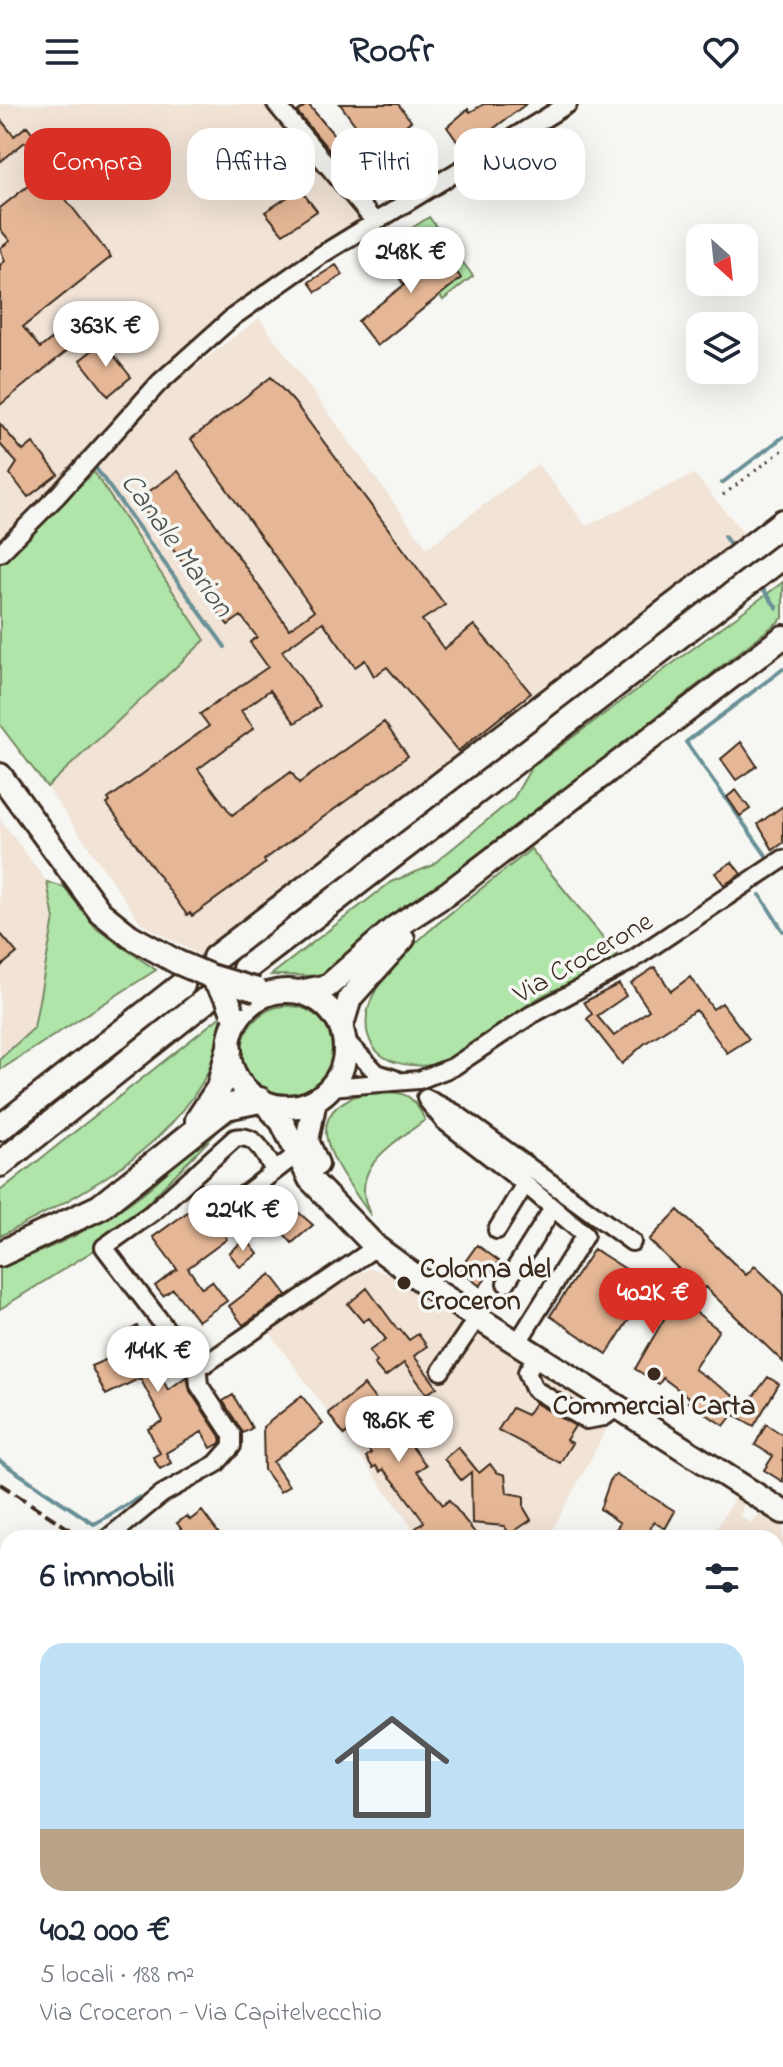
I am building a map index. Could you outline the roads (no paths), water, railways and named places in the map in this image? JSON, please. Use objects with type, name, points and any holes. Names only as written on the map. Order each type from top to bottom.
[{"type":"highway","points":[[0,1164],[211,978],[783,522]]},
{"type":"highway","points":[[257,984],[783,556]]},
{"type":"highway","points":[[0,1128],[180,973]]},
{"type":"highway","points":[[175,1146],[216,1094],[226,1071],[231,1030]]},
{"type":"highway","points":[[0,1254],[100,1207],[226,1107],[262,1101]]},
{"type":"main road","points":[[299,992],[328,986],[394,928],[448,893],[783,637]]},
{"type":"main road","points":[[0,775],[100,912],[130,936],[180,973],[257,984],[299,992],[317,999],[331,1012],[342,1033]]},
{"type":"main road","points":[[348,1218],[307,1141],[323,1093],[343,1064],[342,1033],[350,998],[448,893]]},
{"type":"main road","points":[[211,978],[227,997],[237,1079],[282,1122],[310,1179],[376,1247],[477,1318],[783,1512]]},
{"type":"main road","points":[[231,1030],[241,1013],[254,1001],[257,984]]},
{"type":"main road","points":[[262,1101],[290,1107],[323,1093]]},
{"type":"street","points":[[276,104],[375,222]]},
{"type":"street","points":[[0,553],[187,355],[233,317],[375,222],[568,104]]},
{"type":"street","name":"Via Crocerone","points":[[323,1093],[419,1080],[453,1067],[531,1015],[629,962],[783,859]]},
{"type":"street","points":[[342,1033],[377,1073],[400,1081]]},
{"type":"street","points":[[419,1080],[426,1098],[444,1121],[585,1235],[518,1342]]},
{"type":"street","points":[[426,1098],[455,1113],[632,1242]]},
{"type":"street","points":[[274,1170],[254,1140],[235,1138],[152,1213],[104,1247],[189,1359],[207,1363],[376,1247]]},
{"type":"street","points":[[232,1204],[297,1154]]},
{"type":"street","points":[[497,1230],[525,1184]]},
{"type":"street","points":[[506,1283],[553,1208]]},
{"type":"street","points":[[441,1371],[477,1318]]},
{"type":"street","points":[[537,1355],[527,1372],[534,1389],[586,1420],[604,1417],[618,1407]]},
{"type":"street","points":[[118,1530],[162,1494],[216,1464],[232,1446],[232,1435],[199,1385],[197,1363]]},
{"type":"waterway","points":[[722,483],[783,437]]},
{"type":"waterway","name":"Canale Marion","points":[[95,467],[225,647]]},
{"type":"waterway","name":"Canale Marion","points":[[724,536],[733,549]]},
{"type":"waterway","name":"Canale Marion","points":[[760,585],[777,608]]},
{"type":"waterway","name":"Canale Marion","points":[[770,861],[686,742],[783,669]]},
{"type":"waterway","name":"Canale Marion","points":[[760,895],[783,931]]},
{"type":"waterway","points":[[0,1461],[94,1524],[140,1497]]},
{"type":"railway","points":[[0,1484],[71,1530]]},
{"type":"place","name":"Colonna del Croceron","points":[[404,1283]]},
{"type":"place","name":"Commercial Carta","points":[[654,1374]]}]
